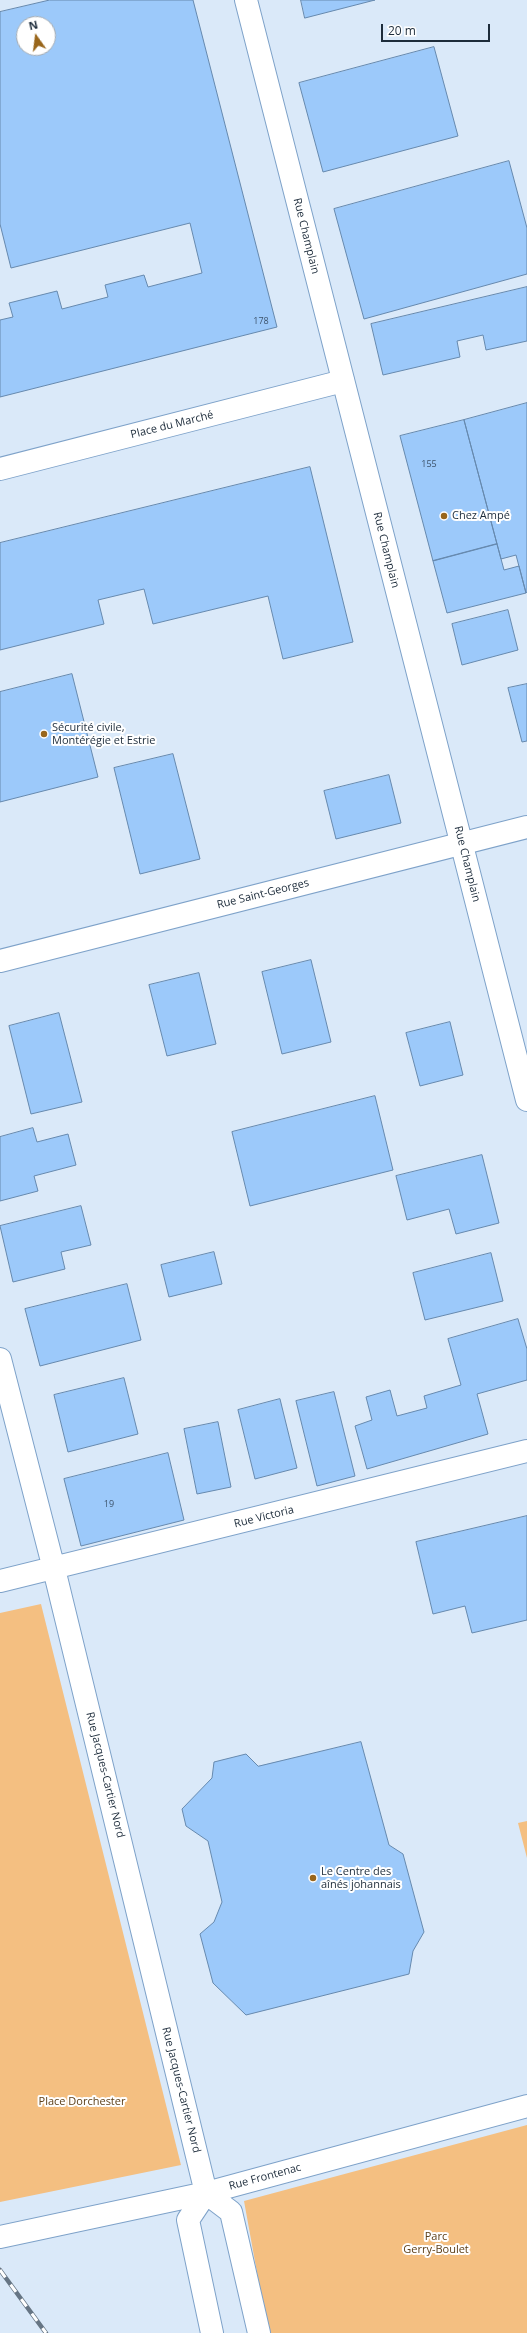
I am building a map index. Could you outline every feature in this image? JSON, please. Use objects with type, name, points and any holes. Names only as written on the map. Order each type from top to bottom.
[{"type":"street","name":"Rue Champlain","points":[[246,0],[527,1100]]},
{"type":"street","name":"Place du Marché","points":[[0,469],[343,381]]},
{"type":"street","name":"Rue Saint-Georges","points":[[0,962],[527,827]]},
{"type":"street","name":"Rue Jacques-Cartier Nord","points":[[0,1359],[54,1569],[206,2193]]},
{"type":"street","name":"Rue Victoria","points":[[0,1581],[54,1569],[527,1451]]},
{"type":"street","name":"Rue Frontenac","points":[[0,2237],[206,2193],[527,2106]]},
{"type":"street","points":[[212,2333],[188,2220],[206,2193],[232,2212],[259,2333]]},
{"type":"green space","name":"Place Dorchester","points":[[41,1604],[181,2165],[0,2202],[0,1613]]},
{"type":"green space","points":[[527,1821],[527,1858],[518,1823]]},
{"type":"green space","name":"Parc Gerry-Boulet","points":[[527,2125],[527,2333],[268,2333],[244,2201]]},
{"type":"building","points":[[50,0],[193,0],[277,327],[0,397],[0,320],[13,317],[9,303],[57,291],[62,309],[108,297],[105,285],[144,275],[148,287],[202,273],[190,223],[11,268],[0,224],[0,12]]},
{"type":"building","points":[[301,0],[375,0],[305,18]]},
{"type":"building","points":[[434,47],[458,136],[323,172],[299,83]]},
{"type":"building","points":[[509,161],[527,228],[527,274],[364,319],[334,209]]},
{"type":"building","points":[[527,287],[527,341],[486,350],[483,335],[457,341],[460,357],[383,375],[371,324]]},
{"type":"building","points":[[527,403],[526,593],[516,555],[501,559],[464,420]]},
{"type":"building","points":[[464,420],[497,544],[433,561],[400,436]]},
{"type":"building","points":[[310,467],[353,642],[283,659],[268,596],[153,624],[144,589],[98,600],[104,624],[0,650],[0,543]]},
{"type":"building","points":[[497,544],[504,570],[519,566],[526,593],[447,613],[433,561]]},
{"type":"building","points":[[508,610],[518,650],[462,665],[452,624]]},
{"type":"building","name":"Sécurité civile, Montérégie et Estrie","points":[[72,674],[98,777],[0,802],[0,692]]},
{"type":"building","points":[[527,684],[527,741],[522,742],[508,688]]},
{"type":"building","points":[[173,754],[200,859],[140,874],[114,768]]},
{"type":"building","points":[[389,775],[401,823],[336,839],[324,791]]},
{"type":"building","points":[[311,960],[331,1042],[282,1054],[262,972]]},
{"type":"building","points":[[199,973],[216,1044],[167,1056],[149,985]]},
{"type":"building","points":[[59,1013],[82,1102],[31,1114],[9,1026]]},
{"type":"building","points":[[450,1022],[463,1075],[420,1086],[406,1033]]},
{"type":"building","points":[[375,1096],[393,1170],[250,1206],[232,1132]]},
{"type":"building","points":[[33,1128],[37,1142],[68,1134],[76,1165],[34,1176],[38,1191],[0,1201],[0,1137]]},
{"type":"building","points":[[482,1155],[499,1223],[456,1234],[449,1209],[407,1220],[396,1176]]},
{"type":"building","points":[[81,1206],[91,1245],[61,1252],[65,1269],[13,1282],[0,1226]]},
{"type":"building","points":[[214,1252],[222,1284],[169,1297],[161,1265]]},
{"type":"building","points":[[491,1253],[503,1301],[425,1320],[413,1273]]},
{"type":"building","points":[[127,1284],[141,1340],[40,1366],[25,1309]]},
{"type":"building","points":[[518,1319],[527,1349],[527,1380],[477,1394],[488,1434],[367,1469],[355,1426],[372,1420],[366,1397],[390,1390],[397,1416],[427,1408],[424,1396],[461,1385],[448,1339]]},
{"type":"building","points":[[124,1378],[138,1434],[68,1452],[54,1395]]},
{"type":"building","points":[[334,1392],[355,1476],[317,1486],[296,1401]]},
{"type":"building","points":[[280,1399],[297,1468],[255,1479],[238,1410]]},
{"type":"building","points":[[218,1422],[231,1487],[197,1494],[184,1429]]},
{"type":"building","points":[[168,1453],[184,1520],[81,1546],[64,1479]]},
{"type":"building","points":[[527,1516],[527,1620],[472,1633],[465,1606],[433,1614],[416,1542]]},
{"type":"building","name":"Le Centre des aînés johannais","points":[[361,1742],[389,1845],[403,1854],[424,1932],[413,1951],[409,1974],[246,2015],[213,1983],[200,1934],[214,1922],[222,1902],[208,1841],[186,1826],[182,1809],[212,1778],[214,1762],[246,1754],[258,1766]]},
{"type":"railway","points":[[0,2270],[46,2333]]},
{"type":"place","name":"Chez Ampé","points":[[444,516]]},
{"type":"place","name":"Sécurité civile, Montérégie et Estrie","points":[[44,734]]},
{"type":"place","name":"Le Centre des aînés johannais","points":[[313,1878]]}]
